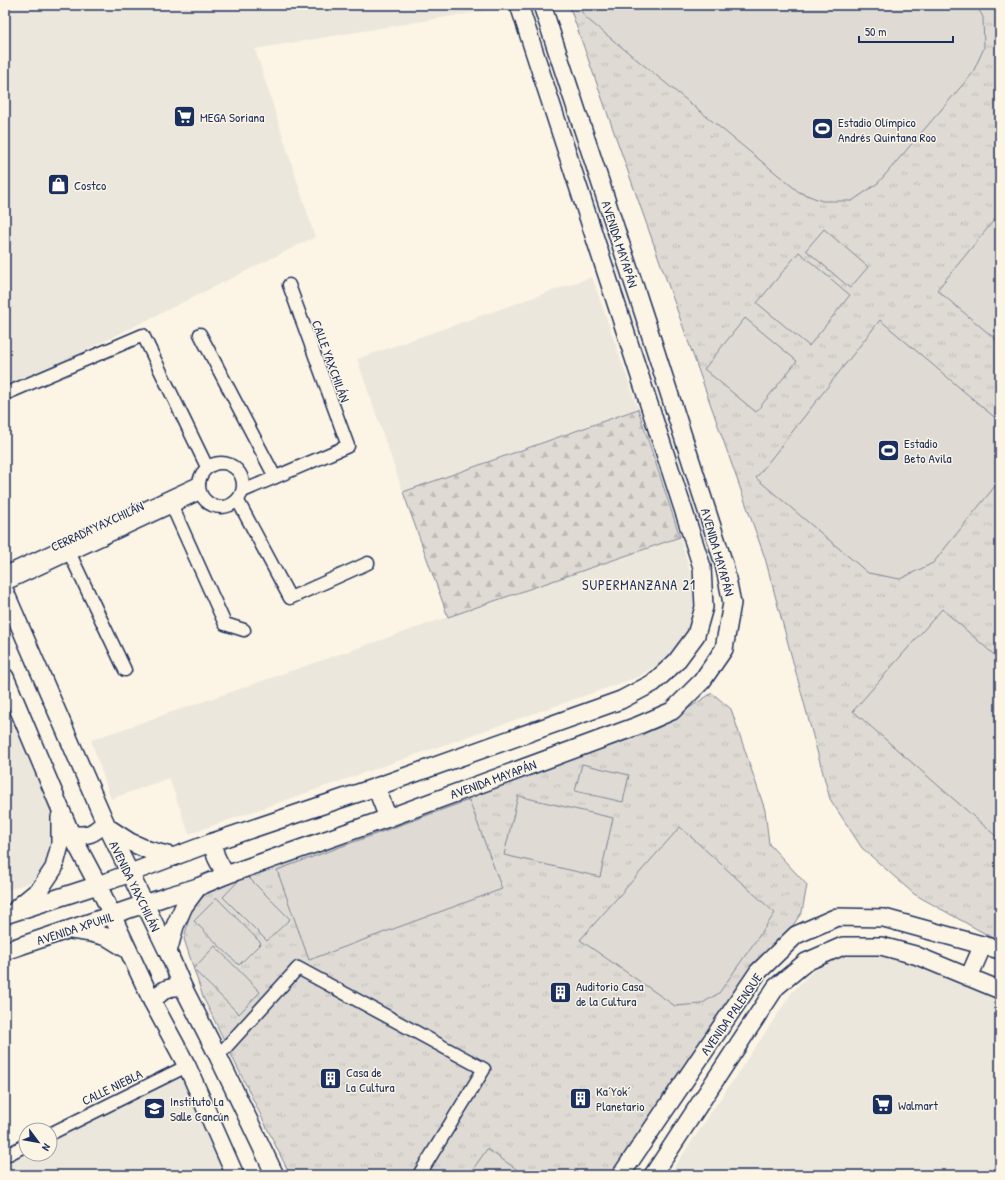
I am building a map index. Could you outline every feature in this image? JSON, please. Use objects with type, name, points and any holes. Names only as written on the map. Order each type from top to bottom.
[{"type":"street","name":"AVENIDA MAYAPÁN","points":[[130,873],[213,842],[376,787],[620,700],[653,683],[676,662],[696,635],[704,607],[702,567],[519,5]]},
{"type":"street","name":"AVENIDA MAYAPÁN","points":[[144,904],[198,887],[226,874],[388,818],[637,726],[672,711],[702,681],[724,648],[732,603],[724,564],[542,5]]},
{"type":"street","points":[[594,237],[616,230]]},
{"type":"street","name":"CALLE YAXCHILÁN","points":[[275,478],[348,446],[289,285]]},
{"type":"street","points":[[200,334],[275,478],[240,496],[230,506],[221,508],[212,506],[204,501],[199,488],[201,474],[207,467],[218,463],[229,464],[238,470],[243,480],[240,496],[290,598],[368,562]]},
{"type":"street","points":[[5,394],[143,335],[207,467]]},
{"type":"street","name":"CERRADA YAXCHILÁN","points":[[5,584],[172,506],[199,488]]},
{"type":"street","name":"CERRADA YAXCHILÁN","points":[[5,572],[199,488]]},
{"type":"street","points":[[172,506],[225,624],[244,630]]},
{"type":"street","points":[[70,554],[125,670]]},
{"type":"street","name":"AVENIDA YAXCHILÁN","points":[[5,592],[106,825],[274,1175]]},
{"type":"street","points":[[5,677],[71,834],[113,915],[152,1001],[186,1066],[235,1175]]},
{"type":"street","points":[[376,787],[388,818]]},
{"type":"street","points":[[7,914],[40,889],[54,868],[60,845],[60,806]]},
{"type":"street","points":[[71,834],[79,836],[90,834],[106,825],[130,842],[148,850],[174,857]]},
{"type":"street","points":[[213,842],[216,857],[226,874]]},
{"type":"street","points":[[7,914],[98,885],[130,873]]},
{"type":"street","points":[[168,952],[175,926],[184,906],[198,887]]},
{"type":"street","name":"AVENIDA XPUHIL","points":[[5,951],[144,904]]},
{"type":"street","name":"AVENIDA PALENQUE","points":[[622,1175],[758,972],[796,935],[837,917],[884,918],[1000,950]]},
{"type":"street","points":[[67,930],[107,937],[128,950]]},
{"type":"street","points":[[969,978],[983,945]]},
{"type":"street","name":"AVENIDA PALENQUE","points":[[652,1175],[776,987],[806,962],[843,946],[881,946],[915,955],[1000,990]]},
{"type":"street","points":[[218,1056],[298,968],[484,1069],[419,1175]]},
{"type":"street","points":[[152,1001],[165,989],[175,986],[183,987]]},
{"type":"street","name":"CALLE NIEBLA","points":[[58,1130],[186,1066]]},
{"type":"street","points":[[668,1106],[690,1119]]},
{"type":"street","points":[[5,1156],[18,1149]]},
{"type":"shaded area","points":[[5,5],[520,5],[255,49],[315,237],[5,390]]},
{"type":"shaded area","points":[[592,277],[638,409],[403,492],[357,359]]},
{"type":"shaded area","points":[[680,537],[696,592],[689,627],[672,655],[638,677],[189,834],[169,778],[111,799],[91,740]]},
{"type":"shaded area","points":[[5,680],[72,847],[64,864],[53,874],[5,891]]},
{"type":"shaded area","points":[[870,951],[888,951],[1000,998],[1000,1175],[669,1175],[793,991],[812,972],[837,958]]},
{"type":"shaded area","name":"Instituto La Salle Cancún","points":[[180,1075],[229,1175],[5,1175],[5,1165],[18,1158],[18,1162],[58,1162],[58,1138]]},
{"type":"green space","points":[[569,5],[1000,5],[1000,942],[914,894],[862,848],[830,799],[765,558]]},
{"type":"green space","name":"Estadio Olímpico Andrés Quintana Roo","points":[[577,5],[976,5],[983,17],[984,48],[972,74],[878,183],[852,201],[822,201],[799,192],[586,18]]},
{"type":"green space","points":[[1000,213],[1000,343],[937,290]]},
{"type":"green space","points":[[824,229],[868,267],[850,288],[806,250]]},
{"type":"green space","points":[[799,252],[850,295],[809,346],[757,303]]},
{"type":"green space","points":[[745,318],[797,361],[756,412],[704,369]]},
{"type":"green space","name":"Estadio Beto Avila","points":[[880,320],[1000,422],[1000,480],[933,563],[900,579],[868,573],[756,478]]},
{"type":"green space","points":[[638,409],[680,537],[448,617],[403,492]]},
{"type":"green space","points":[[942,609],[1000,660],[1000,834],[997,837],[853,711]]},
{"type":"green space","points":[[712,693],[731,709],[765,810],[769,844],[807,885],[802,912],[623,1175],[290,1175],[203,997],[184,939],[191,909],[217,883],[633,738],[660,727]]},
{"type":"green space","points":[[582,764],[629,775],[623,802],[575,791]]},
{"type":"green space","points":[[518,796],[613,818],[600,877],[504,855]]},
{"type":"green space","points":[[469,800],[502,889],[309,960],[277,870]]},
{"type":"green space","points":[[680,827],[775,913],[719,993],[701,1004],[675,1006],[580,940]]},
{"type":"green space","points":[[245,874],[290,919],[267,941],[223,897]]},
{"type":"green space","points":[[217,898],[261,943],[239,965],[194,921]]},
{"type":"green space","points":[[215,946],[260,992],[239,1014],[193,969]]},
{"type":"green space","points":[[487,1149],[525,1175],[469,1175]]},
{"type":"place","name":"MEGA Soriana","points":[[185,117]]},
{"type":"place","name":"Estadio Olímpico Andrés Quintana Roo","points":[[823,129]]},
{"type":"place","name":"Costco","points":[[59,185]]},
{"type":"place","name":"Estadio Beto Avila","points":[[889,450]]},
{"type":"place","name":"Auditorio Casa de la Cultura","points":[[560,993]]},
{"type":"place","name":"Casa de La Cultura","points":[[331,1079]]},
{"type":"place","name":"Ka´Yok´ Planetario","points":[[580,1098]]},
{"type":"place","name":"Walmart","points":[[882,1105]]},
{"type":"place","name":"Instituto La Salle Cancún","points":[[155,1108]]},
{"type":"district","name":"SUPERMANZANA 21","points":[[639,585]]}]
